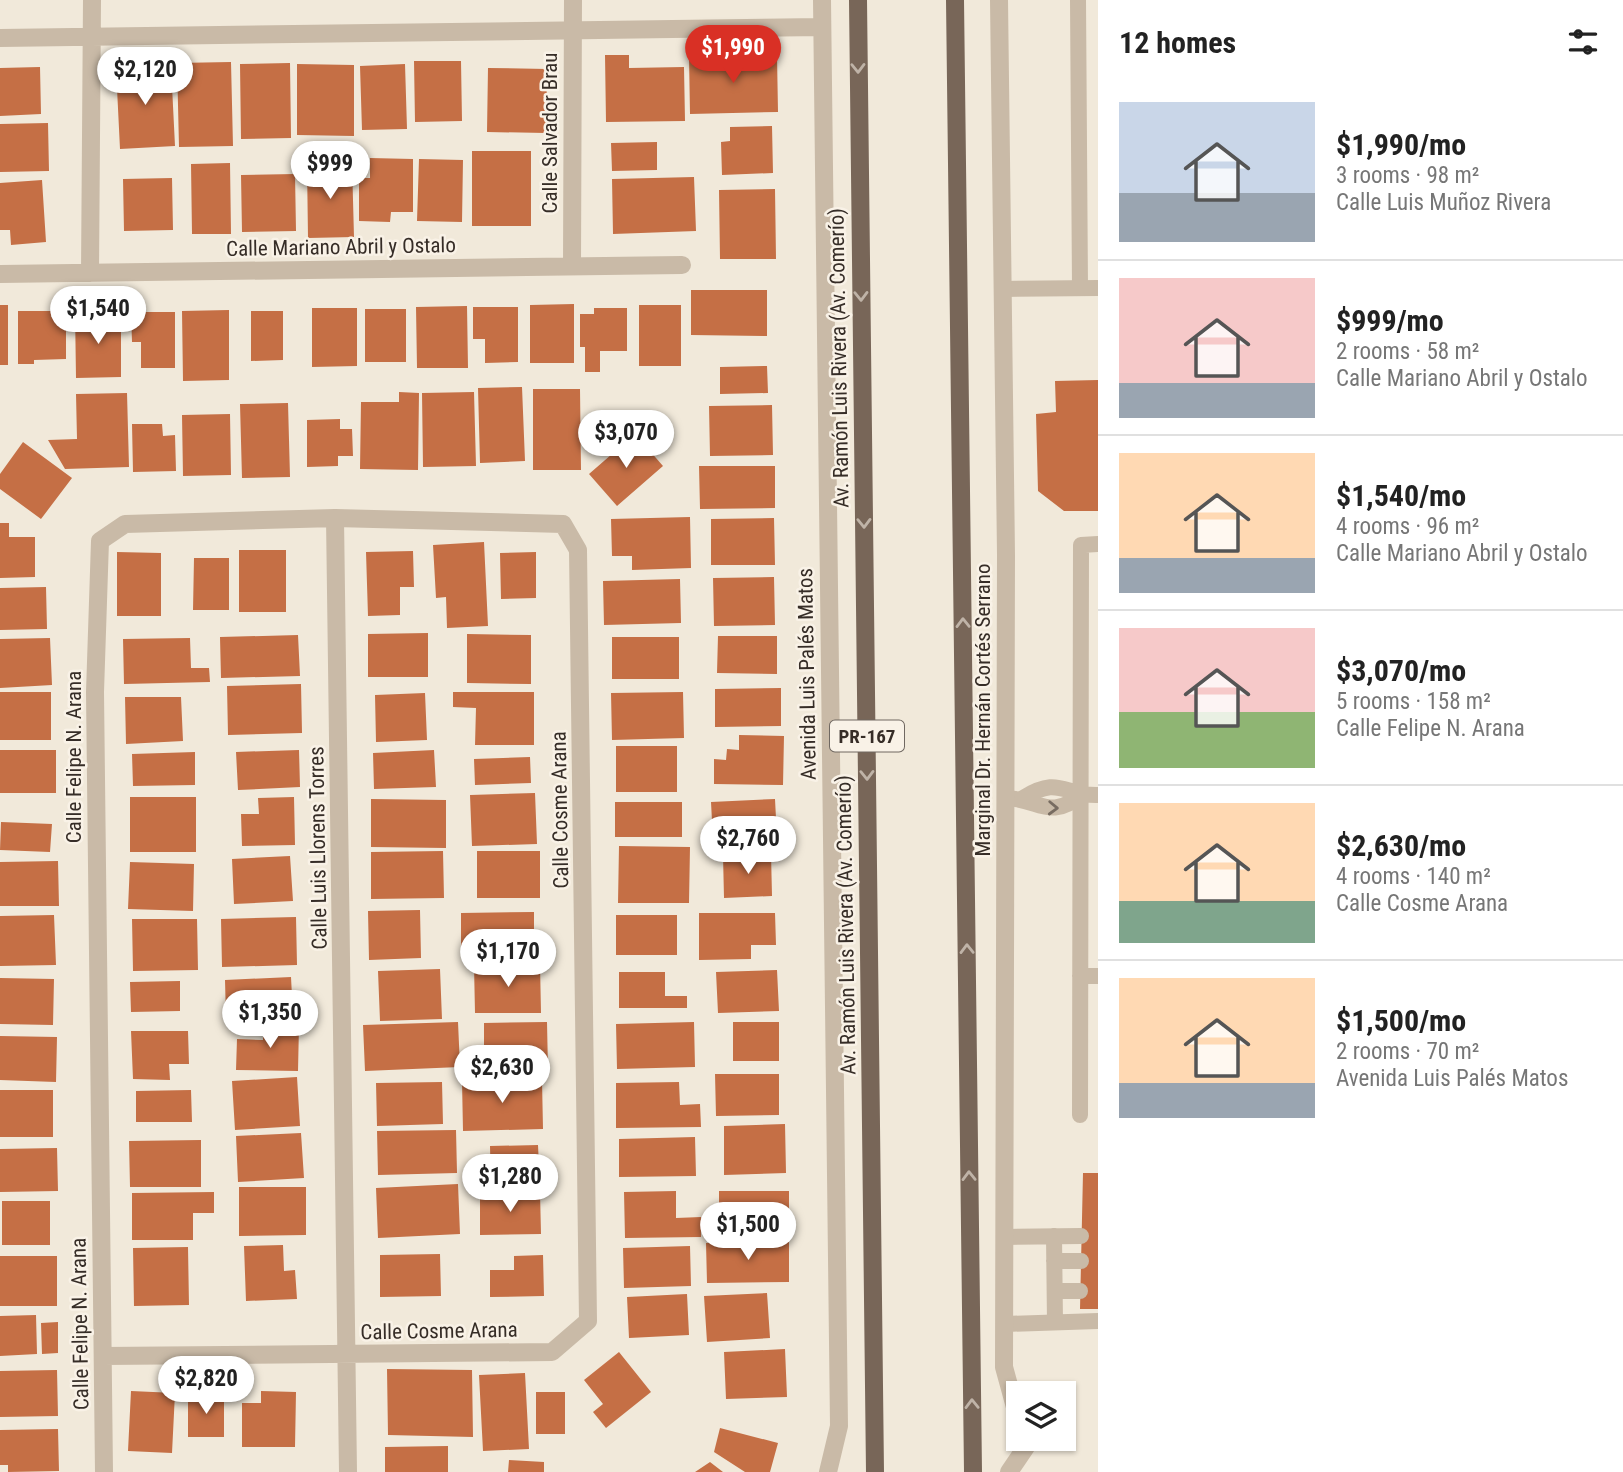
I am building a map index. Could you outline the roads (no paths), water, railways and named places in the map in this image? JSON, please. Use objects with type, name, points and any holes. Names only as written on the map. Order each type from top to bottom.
[{"type":"main road","name":"Av. Ramón Luis Rivera (Av. Comerío)","points":[[858,0],[875,1472]]},
{"type":"main road","points":[[955,0],[973,1472]]},
{"type":"street","points":[[90,273],[92,0]]},
{"type":"street","name":"Calle Salvador Brau","points":[[572,267],[573,0]]},
{"type":"street","name":"Avenida Luis Palés Matos","points":[[822,0],[839,1426],[828,1472]]},
{"type":"street","name":"Marginal Dr. Hernán Cortés Serrano","points":[[999,0],[1002,289],[1015,798],[1004,1367],[1008,1381]]},
{"type":"street","points":[[0,38],[822,27]]},
{"type":"street","name":"Calle Mariano Abril y Ostalo","points":[[0,274],[682,265]]},
{"type":"street","name":"Calle Felipe N. Arana","points":[[104,1472],[95,692],[100,541],[125,524],[335,518],[563,524],[579,550]]},
{"type":"street","name":"Calle Luis Llorens Torres","points":[[335,518],[348,1472]]},
{"type":"street","name":"Calle Cosme Arana","points":[[103,1356],[552,1352],[588,1321],[579,550]]},
{"type":"street","points":[[1009,1472],[1024,1451]]},
{"type":"lane","points":[[1078,0],[1080,288]]},
{"type":"lane","points":[[1002,289],[1098,288]]},
{"type":"lane","points":[[1080,1115],[1080,795],[1090,564],[1081,545],[1098,544]]},
{"type":"lane","points":[[1015,798],[1041,787],[1065,787],[1080,795],[1098,795]]},
{"type":"lane","points":[[1080,976],[1098,976]]},
{"type":"lane","points":[[1054,1236],[1055,1322]]},
{"type":"lane","points":[[1006,1237],[1081,1236]]},
{"type":"lane","points":[[1054,1261],[1081,1261]]},
{"type":"lane","points":[[1055,1291],[1080,1291]]},
{"type":"lane","points":[[1006,1324],[1098,1321]]}]
